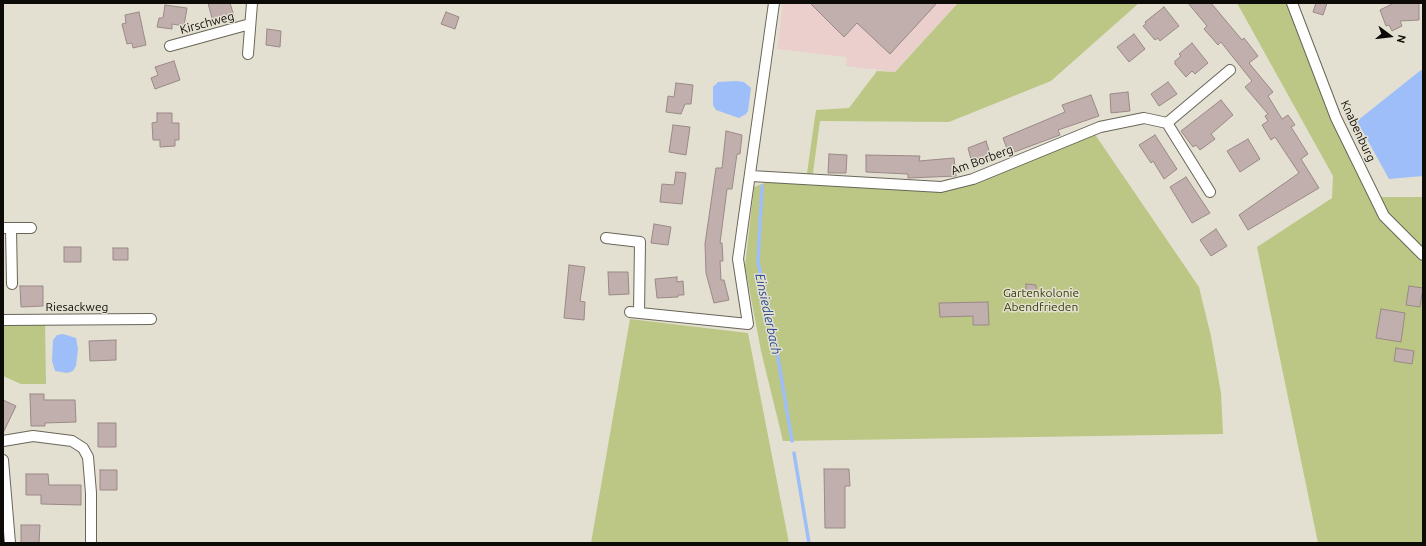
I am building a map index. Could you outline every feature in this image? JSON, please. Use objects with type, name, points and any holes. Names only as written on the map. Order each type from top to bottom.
[{"type":"street","points":[[248,54],[252,3]]},
{"type":"street","points":[[606,238],[640,242],[634,312],[748,324],[738,259],[751,176],[774,3]]},
{"type":"street","name":"Knabenburg","points":[[1292,3],[1336,118],[1384,216],[1423,255]]},
{"type":"street","name":"Kirschweg","points":[[170,46],[250,24]]},
{"type":"street","points":[[1210,192],[1167,123],[1230,70]]},
{"type":"street","name":"Am Borberg","points":[[751,176],[941,188],[973,179],[1100,127],[1144,118],[1167,123]]},
{"type":"street","points":[[12,284],[7,228],[31,228]]},
{"type":"street","name":"Riesackweg","points":[[3,320],[151,319]]},
{"type":"street","points":[[3,441],[33,436],[72,441],[83,448],[88,457],[91,493],[91,543]]},
{"type":"street","points":[[3,460],[10,543]]},
{"type":"shaded area","points":[[783,3],[958,3],[894,72],[846,66],[846,57],[777,49]]},
{"type":"green space","name":"Gartenkolonie Abendfrieden","points":[[958,3],[1139,3],[1051,81],[949,122],[820,121],[812,180],[941,187],[1092,130],[1199,287],[1211,336],[1221,393],[1223,434],[783,441],[761,351],[745,266],[754,187],[777,178],[806,180],[816,110],[849,108],[877,71],[895,72]]},
{"type":"green space","points":[[1237,3],[1292,3],[1374,197],[1423,197],[1423,543],[1318,543],[1257,247],[1332,198],[1333,176]]},
{"type":"green space","points":[[630,319],[748,333],[789,543],[591,543]]},
{"type":"green space","points":[[3,320],[45,320],[46,384],[21,384],[3,376]]},
{"type":"water","points":[[1421,70],[1423,72],[1423,176],[1389,179],[1357,121]]},
{"type":"water","points":[[718,82],[744,82],[751,88],[748,111],[739,118],[716,110],[713,105],[713,87]]},
{"type":"water","points":[[63,334],[76,338],[78,349],[76,366],[73,371],[67,373],[55,371],[52,361],[53,340],[57,335]]},
{"type":"building","points":[[208,3],[230,3],[234,16],[213,22]]},
{"type":"building","points":[[810,3],[937,3],[890,54],[857,23],[844,37]]},
{"type":"building","points":[[1188,3],[1211,3],[1242,40],[1244,38],[1258,56],[1249,63],[1273,92],[1268,96],[1282,119],[1288,115],[1295,125],[1291,127],[1308,154],[1301,159],[1319,188],[1248,230],[1239,215],[1299,173],[1275,137],[1271,140],[1262,125],[1268,121],[1265,116],[1268,114],[1245,87],[1252,81],[1221,42],[1218,45],[1204,29],[1207,26]]},
{"type":"building","points":[[1316,3],[1327,3],[1323,15],[1313,12]]},
{"type":"building","points":[[1394,3],[1419,3],[1419,20],[1400,21],[1402,26],[1392,31],[1389,25],[1386,26],[1380,10]]},
{"type":"building","points":[[165,5],[187,8],[184,26],[172,24],[172,29],[157,27],[159,18],[163,18]]},
{"type":"building","points":[[1164,7],[1179,26],[1160,41],[1158,38],[1155,40],[1143,26],[1146,24],[1145,22]]},
{"type":"building","points":[[139,12],[146,45],[133,48],[132,43],[127,44],[122,24],[126,23],[125,15]]},
{"type":"building","points":[[446,12],[459,17],[455,29],[441,24]]},
{"type":"building","points":[[267,29],[281,31],[280,47],[266,45]]},
{"type":"building","points":[[1134,34],[1145,49],[1129,62],[1117,47]]},
{"type":"building","points":[[1192,43],[1208,63],[1195,74],[1192,71],[1186,77],[1175,64],[1175,61],[1181,56],[1179,54]]},
{"type":"building","points":[[174,61],[180,80],[155,89],[151,78],[158,75],[155,67]]},
{"type":"building","points":[[1168,82],[1177,94],[1159,106],[1151,94]]},
{"type":"building","points":[[676,83],[693,85],[691,104],[685,104],[681,114],[666,112],[668,96],[674,97]]},
{"type":"building","points":[[1128,92],[1130,111],[1111,113],[1110,94]]},
{"type":"building","points":[[1091,95],[1099,116],[1058,130],[1060,135],[1009,154],[1003,138],[1065,112],[1062,105]]},
{"type":"building","points":[[1221,100],[1233,115],[1211,134],[1215,139],[1200,150],[1196,145],[1193,147],[1181,131]]},
{"type":"building","points":[[157,113],[172,113],[172,123],[179,123],[179,140],[175,140],[175,146],[160,147],[160,140],[153,140],[152,123],[157,122]]},
{"type":"building","points":[[673,125],[690,127],[686,155],[669,152]]},
{"type":"building","points":[[726,131],[742,135],[740,154],[737,154],[732,189],[727,189],[720,243],[722,243],[723,261],[720,261],[721,280],[724,280],[729,300],[714,303],[706,273],[705,244],[716,168],[722,168]]},
{"type":"building","points":[[1155,135],[1177,169],[1164,179],[1153,161],[1151,163],[1139,145]]},
{"type":"building","points":[[1248,139],[1260,159],[1240,172],[1227,151]]},
{"type":"building","points":[[986,141],[992,160],[973,167],[968,148]]},
{"type":"building","points":[[829,154],[847,155],[846,173],[828,173]]},
{"type":"building","points":[[866,155],[920,156],[919,161],[954,158],[956,176],[908,178],[908,174],[866,172]]},
{"type":"building","points":[[676,172],[686,173],[682,204],[660,202],[662,184],[674,185]]},
{"type":"building","points":[[1186,177],[1210,213],[1192,223],[1170,187]]},
{"type":"building","points":[[654,224],[671,227],[668,245],[651,243]]},
{"type":"building","points":[[1216,229],[1227,246],[1211,256],[1200,240]]},
{"type":"building","points":[[64,247],[81,247],[81,262],[64,262]]},
{"type":"building","points":[[113,248],[128,248],[128,260],[113,260]]},
{"type":"building","points":[[569,265],[585,267],[580,301],[585,302],[584,320],[564,318]]},
{"type":"building","points":[[608,272],[628,272],[629,294],[609,295]]},
{"type":"building","points":[[677,277],[677,282],[683,281],[684,295],[678,295],[678,297],[657,298],[655,279]]},
{"type":"building","points":[[1026,284],[1036,285],[1036,294],[1026,294]]},
{"type":"building","points":[[20,286],[43,286],[43,306],[21,307]]},
{"type":"building","points":[[1409,286],[1423,288],[1420,307],[1406,305]]},
{"type":"building","points":[[988,302],[989,325],[973,325],[973,316],[940,317],[939,303]]},
{"type":"building","points":[[1381,309],[1405,313],[1401,342],[1376,338]]},
{"type":"building","points":[[116,340],[116,360],[90,361],[89,341]]},
{"type":"building","points":[[1396,348],[1414,351],[1412,364],[1394,361]]},
{"type":"building","points":[[30,394],[44,394],[44,400],[75,400],[76,422],[45,423],[45,426],[31,426]]},
{"type":"building","points":[[3,400],[16,406],[3,433]]},
{"type":"building","points":[[98,423],[116,423],[116,447],[98,447]]},
{"type":"building","points":[[824,469],[849,469],[850,486],[845,486],[845,528],[825,528]]},
{"type":"building","points":[[100,470],[117,470],[117,490],[100,490]]},
{"type":"building","points":[[26,474],[48,474],[49,485],[81,485],[81,505],[41,504],[41,495],[26,495]]},
{"type":"building","points":[[21,525],[40,525],[39,543],[21,543]]},
{"type":"waterway","name":"Einsiedlerbach","points":[[762,186],[758,262],[773,328],[792,441]]},
{"type":"waterway","name":"Einsiedlerbach","points":[[794,453],[809,543]]}]
